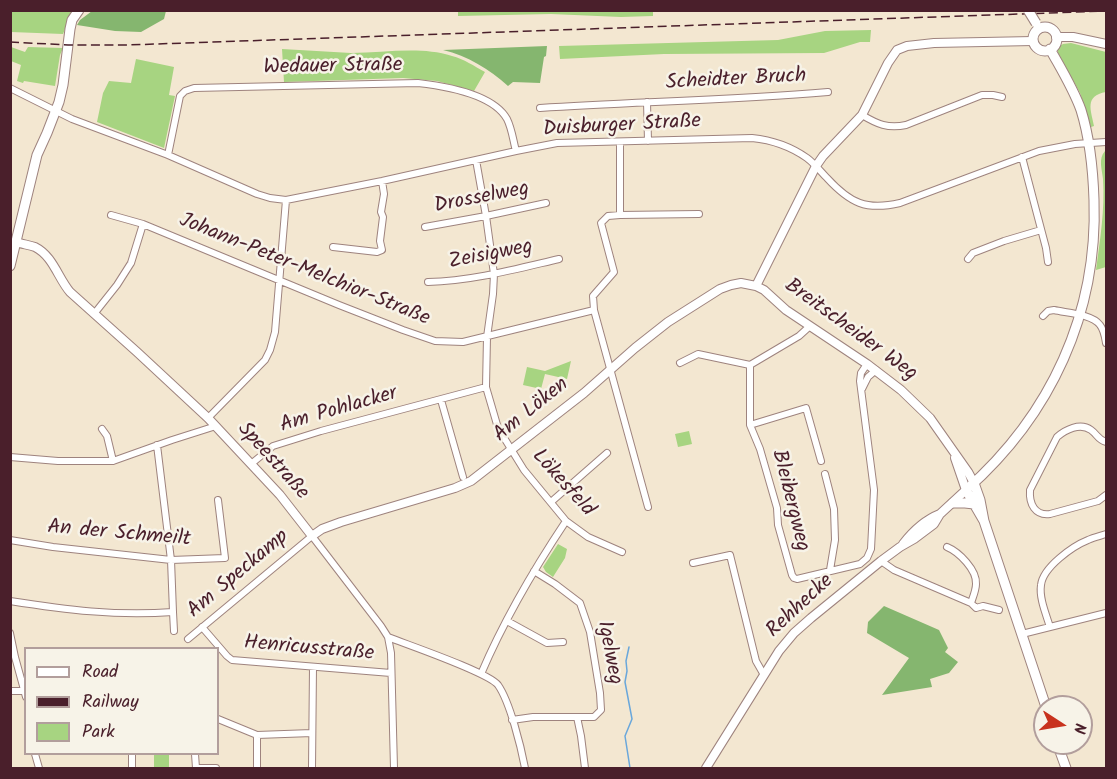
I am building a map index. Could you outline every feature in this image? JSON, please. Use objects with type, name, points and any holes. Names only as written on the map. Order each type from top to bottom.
[{"type":"main road","points":[[1028,10],[1037,26],[1033,41],[1036,47],[1043,50],[1050,49],[1055,44],[1056,37],[1052,29],[1037,26]]},
{"type":"main road","points":[[10,266],[13,241],[37,155],[56,111],[63,85],[70,29],[77,12]]},
{"type":"main road","points":[[970,486],[1004,453],[1045,396],[1061,364],[1085,301],[1095,230],[1094,185],[1089,144],[1076,97],[1050,49]]},
{"type":"main road","name":"Breitscheider Weg","points":[[970,486],[974,504],[984,522]]},
{"type":"main road","name":"Breitscheider Weg","points":[[970,486],[980,500],[984,522],[1042,695]]},
{"type":"main road","points":[[953,503],[974,504]]},
{"type":"street","points":[[1056,37],[1073,37],[1107,44]]},
{"type":"street","name":"Breitscheider Weg","points":[[970,486],[953,451],[936,427],[901,390],[876,370],[786,310],[764,290],[756,286],[816,166],[862,115],[893,55],[902,48],[934,43],[1033,41]]},
{"type":"street","name":"Wedauer Straße","points":[[168,155],[180,96],[185,91],[194,88],[418,82],[460,90],[499,109],[506,118],[516,151]]},
{"type":"street","name":"Duisburger Straße","points":[[10,88],[56,111],[168,155],[257,194],[286,200],[557,143],[762,139],[781,144],[808,159],[839,192],[850,199],[879,207],[900,203],[1041,150],[1075,144],[1107,142]]},
{"type":"street","name":"Scheidter Bruch","points":[[540,108],[828,92]]},
{"type":"street","points":[[862,115],[876,123],[898,127],[982,95],[1002,97]]},
{"type":"street","name":"Scheidter Bruch","points":[[647,102],[648,141]]},
{"type":"street","points":[[620,142],[620,215]]},
{"type":"street","points":[[1022,157],[1048,262]]},
{"type":"street","name":"Lökesfeld","points":[[476,160],[494,274],[487,337],[486,387],[498,428],[524,470],[566,521],[588,537],[622,552]]},
{"type":"street","points":[[333,247],[377,252],[382,250],[380,241],[383,217],[381,212],[384,194],[382,181]]},
{"type":"street","points":[[208,418],[265,360],[270,350],[275,332],[286,200]]},
{"type":"street","name":"Drosselweg","points":[[425,228],[546,203]]},
{"type":"street","points":[[648,507],[594,310],[593,296],[614,272],[601,223],[608,216],[699,214]]},
{"type":"street","name":"Johann-Peter-Melchior-Straße","points":[[111,215],[142,224],[279,281],[435,341],[462,342],[594,310]]},
{"type":"street","points":[[94,314],[117,285],[130,263],[142,224]]},
{"type":"street","points":[[968,259],[973,253],[1041,230]]},
{"type":"street","name":"Speestraße","points":[[13,241],[36,248],[45,255],[56,269],[63,285],[216,426],[280,495],[381,626],[387,637],[391,653],[394,768]]},
{"type":"street","name":"Zeisigweg","points":[[428,282],[448,282],[494,274],[559,259]]},
{"type":"street","name":"Am Löken","points":[[312,536],[322,529],[341,522],[465,485],[512,451],[668,322],[720,289],[741,283],[756,286]]},
{"type":"street","points":[[1043,316],[1048,311],[1054,310],[1080,315],[1098,322],[1107,343]]},
{"type":"street","points":[[680,363],[698,354],[750,365],[800,336],[810,326]]},
{"type":"street","name":"Bleibergweg","points":[[750,365],[750,425],[760,449],[777,508],[778,525],[792,575],[797,579],[864,562],[871,549],[874,490],[860,381],[861,373],[867,364]]},
{"type":"street","points":[[862,390],[868,377],[876,370]]},
{"type":"street","name":"Am Pohlacker","points":[[251,464],[276,446],[321,431],[486,387]]},
{"type":"street","points":[[441,400],[463,477]]},
{"type":"street","points":[[750,425],[806,408],[821,461]]},
{"type":"street","points":[[10,457],[58,461],[113,461],[216,426]]},
{"type":"street","points":[[1107,442],[1098,439],[1085,427],[1064,432],[1057,437],[1029,495],[1033,507],[1043,515],[1098,501],[1107,495]]},
{"type":"street","points":[[102,429],[107,436],[113,461]]},
{"type":"street","points":[[157,445],[171,560],[174,631]]},
{"type":"street","points":[[550,502],[608,453]]},
{"type":"street","points":[[825,474],[834,510],[835,540],[830,570]]},
{"type":"street","name":"Rehhecke","points":[[706,768],[778,651],[824,607],[880,561],[934,524],[939,514],[970,486]]},
{"type":"street","name":"An der Schmeilt","points":[[10,540],[171,560],[225,558],[219,500]]},
{"type":"street","points":[[481,674],[516,602],[566,521]]},
{"type":"street","points":[[1050,627],[1041,593],[1043,577],[1071,550],[1086,541],[1107,534]]},
{"type":"street","name":"Am Speckamp","points":[[188,639],[312,536]]},
{"type":"street","points":[[947,547],[961,555],[975,576],[976,585],[971,603]]},
{"type":"street","points":[[693,563],[730,555],[756,661],[764,675]]},
{"type":"street","points":[[880,561],[894,570],[971,603],[975,608],[983,606],[999,610]]},
{"type":"street","name":"Igelweg","points":[[512,720],[533,717],[594,717],[601,710],[590,632],[580,603],[534,571]]},
{"type":"street","points":[[10,605],[11,601],[58,608],[139,615],[173,612]]},
{"type":"street","points":[[1022,634],[1107,613]]},
{"type":"street","points":[[507,621],[547,643],[563,642]]},
{"type":"street","name":"Henricusstraße","points":[[202,627],[219,647]]},
{"type":"street","points":[[10,633],[24,689]]},
{"type":"street","points":[[387,637],[481,674],[497,684],[509,708],[525,768]]},
{"type":"street","name":"Henricusstraße","points":[[219,647],[232,660],[391,673]]},
{"type":"street","points":[[312,768],[313,667]]},
{"type":"street","points":[[577,717],[585,768]]},
{"type":"street","points":[[219,719],[257,735],[312,734]]},
{"type":"street","points":[[257,735],[257,768]]},
{"type":"street","points":[[195,755],[196,768],[216,768]]},
{"type":"green space","points":[[458,10],[653,11],[653,16],[621,17],[551,14],[458,16]]},
{"type":"green space","points":[[11,11],[72,11],[63,34],[11,32]]},
{"type":"green space","points":[[92,11],[166,11],[164,19],[141,32],[115,31],[77,25]]},
{"type":"green space","points":[[871,30],[870,42],[860,42],[824,53],[664,54],[560,59],[559,46],[778,40],[825,31]]},
{"type":"green space","points":[[1071,43],[1106,52],[1106,92],[1092,100],[1094,126],[1091,127],[1080,93],[1058,53],[1058,47]]},
{"type":"green space","points":[[547,46],[540,83],[513,82],[508,86],[478,64],[443,50]]},
{"type":"green space","points":[[11,47],[25,52],[28,47],[63,48],[55,86],[17,81],[21,65],[11,61]]},
{"type":"green space","points":[[282,49],[351,53],[428,51],[456,57],[485,72],[474,91],[437,81],[403,78],[284,82]]},
{"type":"green space","points":[[136,59],[174,67],[169,95],[175,96],[164,148],[97,122],[103,93],[109,81],[131,83]]},
{"type":"green space","points":[[1105,151],[1106,267],[1096,270],[1102,224],[1101,161]]},
{"type":"green space","points":[[571,361],[567,379],[545,374],[541,389],[523,385],[527,367],[545,371]]},
{"type":"green space","points":[[689,431],[692,444],[678,447],[675,434]]},
{"type":"green space","points":[[558,544],[567,549],[565,558],[553,577],[543,567]]},
{"type":"green space","points":[[884,606],[939,630],[948,648],[945,652],[958,662],[949,673],[930,679],[932,687],[882,695],[909,658],[867,633],[868,622]]},
{"type":"green space","points":[[154,755],[169,755],[169,768],[154,768]]},
{"type":"waterway","points":[[629,647],[625,682],[632,719],[625,736],[630,768]]},
{"type":"railway","points":[[10,42],[127,45],[1106,11]]}]
